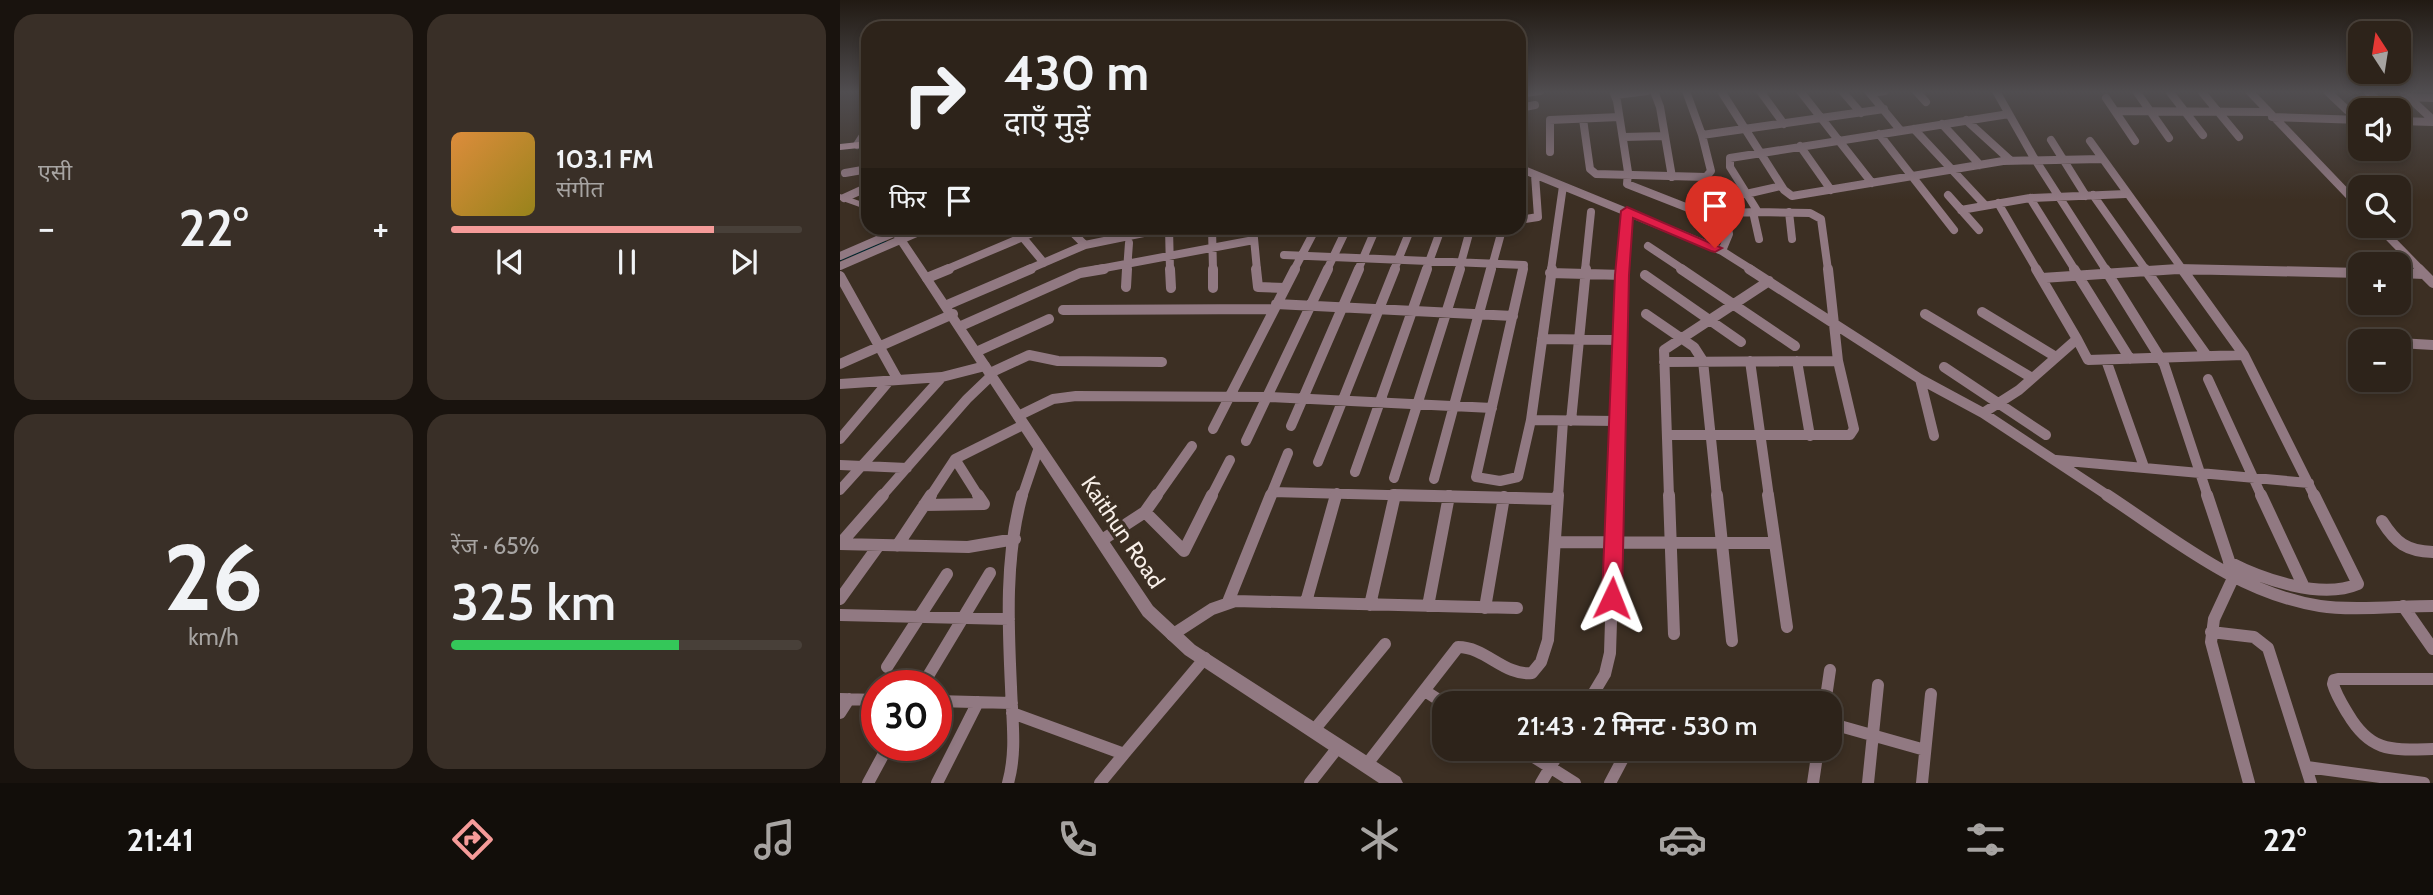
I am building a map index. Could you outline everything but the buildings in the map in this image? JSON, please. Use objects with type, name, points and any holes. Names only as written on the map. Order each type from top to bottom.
[{"type":"main road","points":[[840,145],[861,143]]},
{"type":"street","points":[[1550,128],[1550,152]]},
{"type":"street","points":[[1584,128],[1592,172],[1604,176],[1703,178],[1734,156],[1922,128]]},
{"type":"street","points":[[1621,128],[1626,183],[1728,224]]},
{"type":"street","points":[[1663,128],[1672,177]]},
{"type":"street","points":[[1699,128],[1711,171]]},
{"type":"street","points":[[1702,135],[1761,128]]},
{"type":"street","points":[[1828,128],[1872,183]]},
{"type":"street","points":[[1898,128],[1901,131]]},
{"type":"street","points":[[1945,128],[1980,165]]},
{"type":"street","points":[[1974,128],[2010,160]]},
{"type":"street","points":[[2017,128],[2161,358],[2234,579],[2214,619],[2211,632],[2213,652],[2249,783]]},
{"type":"street","points":[[2126,128],[2135,141]]},
{"type":"street","points":[[2162,128],[2169,138]]},
{"type":"street","points":[[2197,128],[2203,135]]},
{"type":"street","points":[[2231,128],[2239,137]]},
{"type":"street","points":[[2282,128],[2348,195]]},
{"type":"street","points":[[1914,129],[1985,205]]},
{"type":"street","points":[[1745,130],[1781,186],[1792,196],[2010,160],[2101,159]]},
{"type":"street","points":[[1879,134],[1954,230]]},
{"type":"street","points":[[1623,137],[1665,136]]},
{"type":"street","points":[[2051,140],[2207,356]]},
{"type":"street","points":[[2090,141],[2244,355],[2358,584],[2354,588],[2346,588],[2274,582],[2229,562]]},
{"type":"street","points":[[1800,146],[1830,190]]},
{"type":"street","points":[[1729,162],[1755,212],[1759,239]]},
{"type":"street","points":[[845,173],[861,170]]},
{"type":"street","points":[[1526,171],[1722,251],[1920,379],[1983,413],[2234,579],[2260,592],[2305,604],[2336,607],[2433,606]]},
{"type":"street","points":[[1526,219],[1538,217],[1535,175]]},
{"type":"street","points":[[1703,178],[1709,192],[1714,196],[1746,194],[1781,186]]},
{"type":"street","points":[[1284,255],[1524,265],[1476,477],[1500,481],[1517,477],[1531,421],[1563,186]]},
{"type":"street","points":[[842,197],[861,190]]},
{"type":"street","points":[[1721,194],[1728,224],[1728,241],[1722,251]]},
{"type":"street","points":[[1961,210],[2030,198],[2126,194]]},
{"type":"street","points":[[1948,195],[1979,230]]},
{"type":"street","points":[[842,197],[861,204]]},
{"type":"street","points":[[1667,435],[1847,436],[1854,432],[1838,361],[1836,326],[1821,219],[1815,214],[1808,198]]},
{"type":"street","points":[[2030,198],[2130,359]]},
{"type":"street","points":[[1998,203],[2088,360],[2244,355]]},
{"type":"street","points":[[1595,691],[1605,674],[1609,660],[1622,275],[1627,211]]},
{"type":"street","points":[[1367,764],[1454,652],[1462,646],[1472,647],[1517,674],[1527,674],[1535,668],[1545,653],[1556,499],[1578,340],[1591,212]]},
{"type":"street","points":[[1789,212],[1792,239]]},
{"type":"street","points":[[1726,214],[1815,214]]},
{"type":"street","points":[[840,256],[890,235]]},
{"type":"street","points":[[840,266],[892,235]]},
{"type":"street","name":"Kaithun Road","points":[[901,235],[988,372],[1148,611],[1172,635],[1392,782]]},
{"type":"street","points":[[927,278],[1028,235]]},
{"type":"street","points":[[1075,235],[1085,245]]},
{"type":"street","points":[[953,315],[1045,262],[1085,245],[1132,235]]},
{"type":"street","points":[[1166,235],[1172,256],[1171,288]]},
{"type":"street","points":[[1213,235],[1213,288]]},
{"type":"street","points":[[1254,235],[1258,287],[1284,288]]},
{"type":"street","points":[[1213,429],[1312,235]]},
{"type":"street","points":[[1246,441],[1344,235]]},
{"type":"street","points":[[1291,426],[1373,235]]},
{"type":"street","points":[[1318,462],[1408,235]]},
{"type":"street","points":[[1355,472],[1439,235]]},
{"type":"street","points":[[1394,478],[1448,312],[1469,235]]},
{"type":"street","points":[[1434,479],[1501,235]]},
{"type":"street","points":[[1023,237],[1045,262]]},
{"type":"street","points":[[2390,238],[2433,283]]},
{"type":"street","points":[[840,364],[953,315],[1074,275],[1254,240]]},
{"type":"street","points":[[1126,287],[1129,243]]},
{"type":"street","points":[[1648,246],[1795,346]]},
{"type":"street","points":[[2042,278],[2181,270],[2348,273]]},
{"type":"street","points":[[1550,273],[1622,275]]},
{"type":"street","points":[[2411,273],[2424,274]]},
{"type":"street","points":[[1645,275],[1741,342]]},
{"type":"street","points":[[840,276],[880,346],[893,381]]},
{"type":"street","points":[[1674,634],[1664,350],[1769,281]]},
{"type":"street","points":[[1063,310],[1312,306],[1513,316]]},
{"type":"street","points":[[1982,312],[2056,357]]},
{"type":"street","points":[[1646,314],[1699,351],[1703,361],[1732,640]]},
{"type":"street","points":[[1925,314],[2032,378]]},
{"type":"street","points":[[976,352],[1049,319]]},
{"type":"street","points":[[1542,339],[1621,340]]},
{"type":"street","points":[[1983,413],[2032,378],[2077,339]]},
{"type":"street","points":[[2411,344],[2433,345]]},
{"type":"street","points":[[841,383],[988,372],[1029,355],[1058,361],[1162,362]]},
{"type":"street","points":[[2106,360],[2144,467]]},
{"type":"street","points":[[1750,361],[1787,627]]},
{"type":"street","points":[[1797,361],[1810,436]]},
{"type":"street","points":[[1664,362],[1838,361]]},
{"type":"street","points":[[1944,367],[2046,435]]},
{"type":"street","points":[[840,544],[988,372]]},
{"type":"street","points":[[840,490],[942,377]]},
{"type":"street","points":[[1920,379],[1934,436]]},
{"type":"street","points":[[2208,379],[2303,585]]},
{"type":"street","points":[[841,438],[893,381]]},
{"type":"street","points":[[897,545],[955,458],[1021,420],[1046,401],[1065,397],[1268,397],[1492,408]]},
{"type":"street","points":[[1531,421],[1617,421]]},
{"type":"street","points":[[1102,540],[1146,512],[1192,446]]},
{"type":"street","points":[[1008,783],[1015,749],[1009,619],[1015,540],[1026,479],[1039,447]]},
{"type":"street","points":[[1228,602],[1287,453]]},
{"type":"street","points":[[923,505],[984,504],[955,458]]},
{"type":"street","points":[[1146,512],[1184,551],[1230,460]]},
{"type":"street","points":[[2055,460],[2309,483]]},
{"type":"street","points":[[840,465],[907,468]]},
{"type":"street","points":[[1272,492],[1556,499]]},
{"type":"street","points":[[1306,602],[1337,493]]},
{"type":"street","points":[[1370,605],[1395,495]]},
{"type":"street","points":[[1428,606],[1449,496]]},
{"type":"street","points":[[1485,608],[1504,497]]},
{"type":"street","points":[[2382,521],[2402,548],[2412,552],[2433,552]]},
{"type":"street","points":[[840,544],[968,547],[1015,540]]},
{"type":"street","points":[[1555,542],[1775,543]]},
{"type":"street","points":[[840,599],[878,545]]},
{"type":"street","points":[[932,670],[990,573]]},
{"type":"street","points":[[887,667],[947,575]]},
{"type":"street","points":[[1172,635],[1228,602],[1517,608]]},
{"type":"street","points":[[2403,606],[2433,649]]},
{"type":"street","points":[[840,615],[1009,619]]},
{"type":"street","points":[[2211,632],[2248,636],[2265,644],[2311,783]]},
{"type":"street","points":[[1314,730],[1385,644]]},
{"type":"street","points":[[1100,783],[1205,658]]},
{"type":"street","points":[[1827,691],[1830,670]]},
{"type":"street","points":[[2433,679],[2333,681],[2342,703],[2370,743],[2384,748],[2433,749]]},
{"type":"street","points":[[1868,783],[1878,685]]},
{"type":"street","points":[[1425,691],[1432,696]]},
{"type":"street","points":[[1922,783],[1931,694]]},
{"type":"street","points":[[840,713],[844,699]]},
{"type":"street","points":[[952,701],[978,702],[1012,708],[1124,754]]},
{"type":"street","points":[[937,783],[978,702]]},
{"type":"street","points":[[1842,726],[1925,750]]},
{"type":"street","points":[[1310,783],[1339,746]]},
{"type":"street","points":[[868,783],[880,761]]},
{"type":"street","points":[[1540,761],[1575,783]]},
{"type":"street","points":[[1541,783],[1554,761]]},
{"type":"street","points":[[1610,783],[1622,761]]},
{"type":"street","points":[[1813,783],[1816,761]]},
{"type":"street","points":[[2307,767],[2424,783]]},
{"type":"waterway","points":[[840,260],[886,242]]},
{"type":"route","points":[[1612,598],[1622,275],[1627,211],[1715,248]]}]
